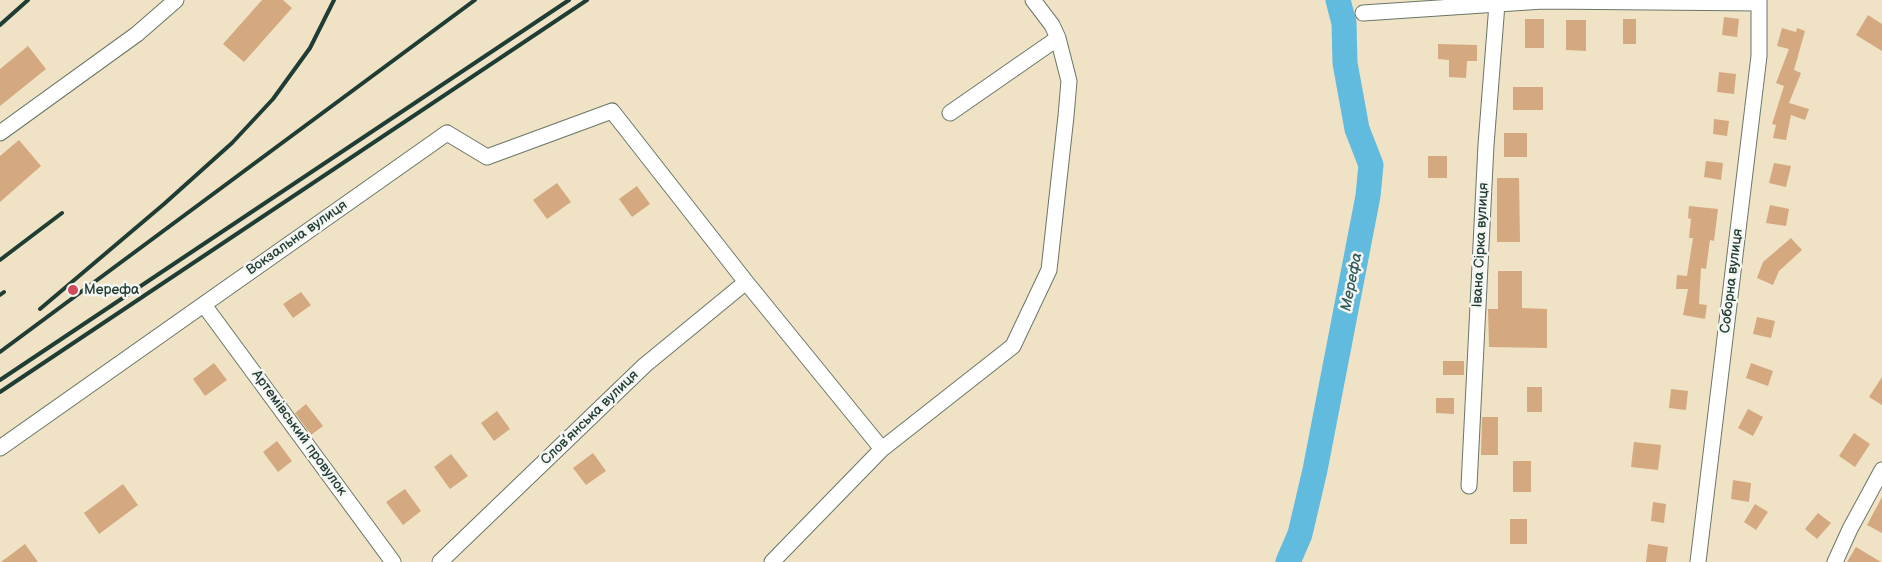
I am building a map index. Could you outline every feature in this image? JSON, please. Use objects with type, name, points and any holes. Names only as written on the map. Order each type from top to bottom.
[{"type":"street","points":[[3,131],[137,34],[176,0]]},
{"type":"street","points":[[772,562],[882,449],[1013,346],[1049,270],[1069,81],[1058,38],[1052,25],[1033,0]]},
{"type":"street","points":[[1363,12],[1542,1],[1759,2]]},
{"type":"street","name":"Соборна вулиця","points":[[1698,562],[1759,56],[1759,2]]},
{"type":"street","name":"Івана Сірка вулиця","points":[[1469,486],[1486,145],[1497,4]]},
{"type":"street","points":[[950,113],[1058,38]]},
{"type":"street","name":"Вокзальна вулиця","points":[[0,448],[446,133],[487,157],[612,111],[746,282]]},
{"type":"street","points":[[746,282],[882,449]]},
{"type":"street","name":"Слов’янська вулиця","points":[[440,562],[645,366],[746,282]]},
{"type":"street","name":"Артемівський провулок","points":[[204,305],[393,562]]},
{"type":"street","points":[[1835,562],[1850,529],[1882,470]]},
{"type":"building","points":[[262,0],[283,0],[292,8],[244,62],[223,44]]},
{"type":"building","points":[[1868,15],[1882,24],[1882,51],[1856,35]]},
{"type":"building","points":[[1724,17],[1739,19],[1737,37],[1722,35]]},
{"type":"building","points":[[1525,19],[1544,19],[1544,48],[1525,48]]},
{"type":"building","points":[[1623,19],[1636,19],[1636,44],[1623,44]]},
{"type":"building","points":[[1566,20],[1586,20],[1586,51],[1566,50]]},
{"type":"building","points":[[1782,28],[1796,32],[1797,28],[1805,31],[1794,70],[1801,73],[1789,103],[1809,109],[1805,120],[1791,115],[1786,140],[1773,138],[1776,125],[1772,124],[1784,86],[1776,83],[1789,49],[1777,46]]},
{"type":"building","points":[[1438,44],[1477,45],[1477,61],[1467,61],[1466,78],[1449,77],[1449,60],[1438,59]]},
{"type":"building","points":[[28,46],[46,69],[0,106],[0,69]]},
{"type":"building","points":[[1719,72],[1736,74],[1734,94],[1717,92]]},
{"type":"building","points":[[1513,87],[1543,87],[1543,110],[1513,110]]},
{"type":"building","points":[[1714,119],[1729,121],[1727,136],[1713,134]]},
{"type":"building","points":[[1504,133],[1527,133],[1527,157],[1504,157]]},
{"type":"building","points":[[19,140],[41,166],[0,202],[0,156]]},
{"type":"building","points":[[1428,156],[1447,156],[1447,178],[1428,178]]},
{"type":"building","points":[[1706,161],[1723,163],[1721,180],[1704,177]]},
{"type":"building","points":[[1774,163],[1791,166],[1786,187],[1769,183]]},
{"type":"building","points":[[1497,178],[1519,178],[1520,242],[1497,242]]},
{"type":"building","points":[[557,183],[571,202],[547,219],[533,200]]},
{"type":"building","points":[[637,186],[650,204],[632,217],[619,199]]},
{"type":"building","points":[[1770,205],[1789,209],[1786,226],[1766,223]]},
{"type":"building","points":[[1689,206],[1718,209],[1714,241],[1710,240],[1706,269],[1701,268],[1699,304],[1707,305],[1705,319],[1683,315],[1688,289],[1676,289],[1677,275],[1687,276],[1693,238],[1689,238],[1691,219],[1688,218]]},
{"type":"building","points":[[1791,238],[1802,250],[1779,271],[1773,285],[1757,278],[1763,262]]},
{"type":"building","points":[[1498,271],[1522,271],[1522,308],[1547,309],[1547,348],[1489,347],[1488,309],[1498,309]]},
{"type":"building","points":[[301,292],[311,305],[293,318],[283,304]]},
{"type":"building","points":[[1757,317],[1775,321],[1771,338],[1753,334]]},
{"type":"building","points":[[1443,361],[1464,361],[1464,375],[1443,375]]},
{"type":"building","points":[[214,363],[227,380],[205,396],[193,379]]},
{"type":"building","points":[[1751,363],[1773,371],[1768,386],[1746,378]]},
{"type":"building","points":[[1882,377],[1882,405],[1869,397]]},
{"type":"building","points":[[1527,387],[1542,387],[1542,412],[1527,412]]},
{"type":"building","points":[[1671,389],[1688,391],[1686,410],[1669,408]]},
{"type":"building","points":[[1436,398],[1454,398],[1454,414],[1436,413]]},
{"type":"building","points":[[306,404],[323,426],[311,435],[295,413]]},
{"type":"building","points":[[1748,409],[1763,417],[1753,436],[1738,428]]},
{"type":"building","points":[[497,411],[510,429],[494,441],[481,423]]},
{"type":"building","points":[[1482,417],[1498,417],[1498,455],[1481,455]]},
{"type":"building","points":[[1854,433],[1870,444],[1855,467],[1839,456]]},
{"type":"building","points":[[277,441],[292,461],[278,472],[263,452]]},
{"type":"building","points":[[1634,442],[1661,445],[1658,470],[1631,467]]},
{"type":"building","points":[[593,453],[606,471],[586,485],[573,468]]},
{"type":"building","points":[[451,454],[468,476],[450,489],[434,467]]},
{"type":"building","points":[[1513,461],[1531,461],[1531,492],[1513,492]]},
{"type":"building","points":[[1733,480],[1751,483],[1749,502],[1731,499]]},
{"type":"building","points":[[123,484],[138,505],[99,534],[84,513]]},
{"type":"building","points":[[405,489],[421,511],[403,525],[386,502]]},
{"type":"building","points":[[1882,497],[1882,533],[1867,525]]},
{"type":"building","points":[[1653,502],[1666,504],[1664,523],[1651,521]]},
{"type":"building","points":[[1755,504],[1768,512],[1756,530],[1744,522]]},
{"type":"building","points":[[1818,513],[1831,523],[1817,539],[1805,529]]},
{"type":"building","points":[[1510,519],[1527,519],[1527,544],[1510,544]]},
{"type":"building","points":[[25,544],[38,562],[1,562]]},
{"type":"building","points":[[1648,544],[1668,547],[1666,562],[1646,562]]},
{"type":"building","points":[[1856,547],[1881,562],[1847,562]]},
{"type":"waterway","name":"Мерефа","points":[[1288,562],[1300,534],[1315,470],[1368,196],[1371,165],[1357,129],[1345,63],[1344,23],[1338,0]]},
{"type":"railway","points":[[0,25],[28,0]]},
{"type":"railway","points":[[40,309],[164,204],[232,143],[273,99],[310,48],[334,0]]},
{"type":"railway","points":[[0,352],[475,0]]},
{"type":"railway","points":[[0,380],[569,0]]},
{"type":"railway","points":[[0,392],[587,0]]},
{"type":"railway","points":[[0,260],[62,213]]},
{"type":"railway","points":[[0,295],[4,292]]},
{"type":"place","name":"Мерефа","points":[[73,290]]}]
